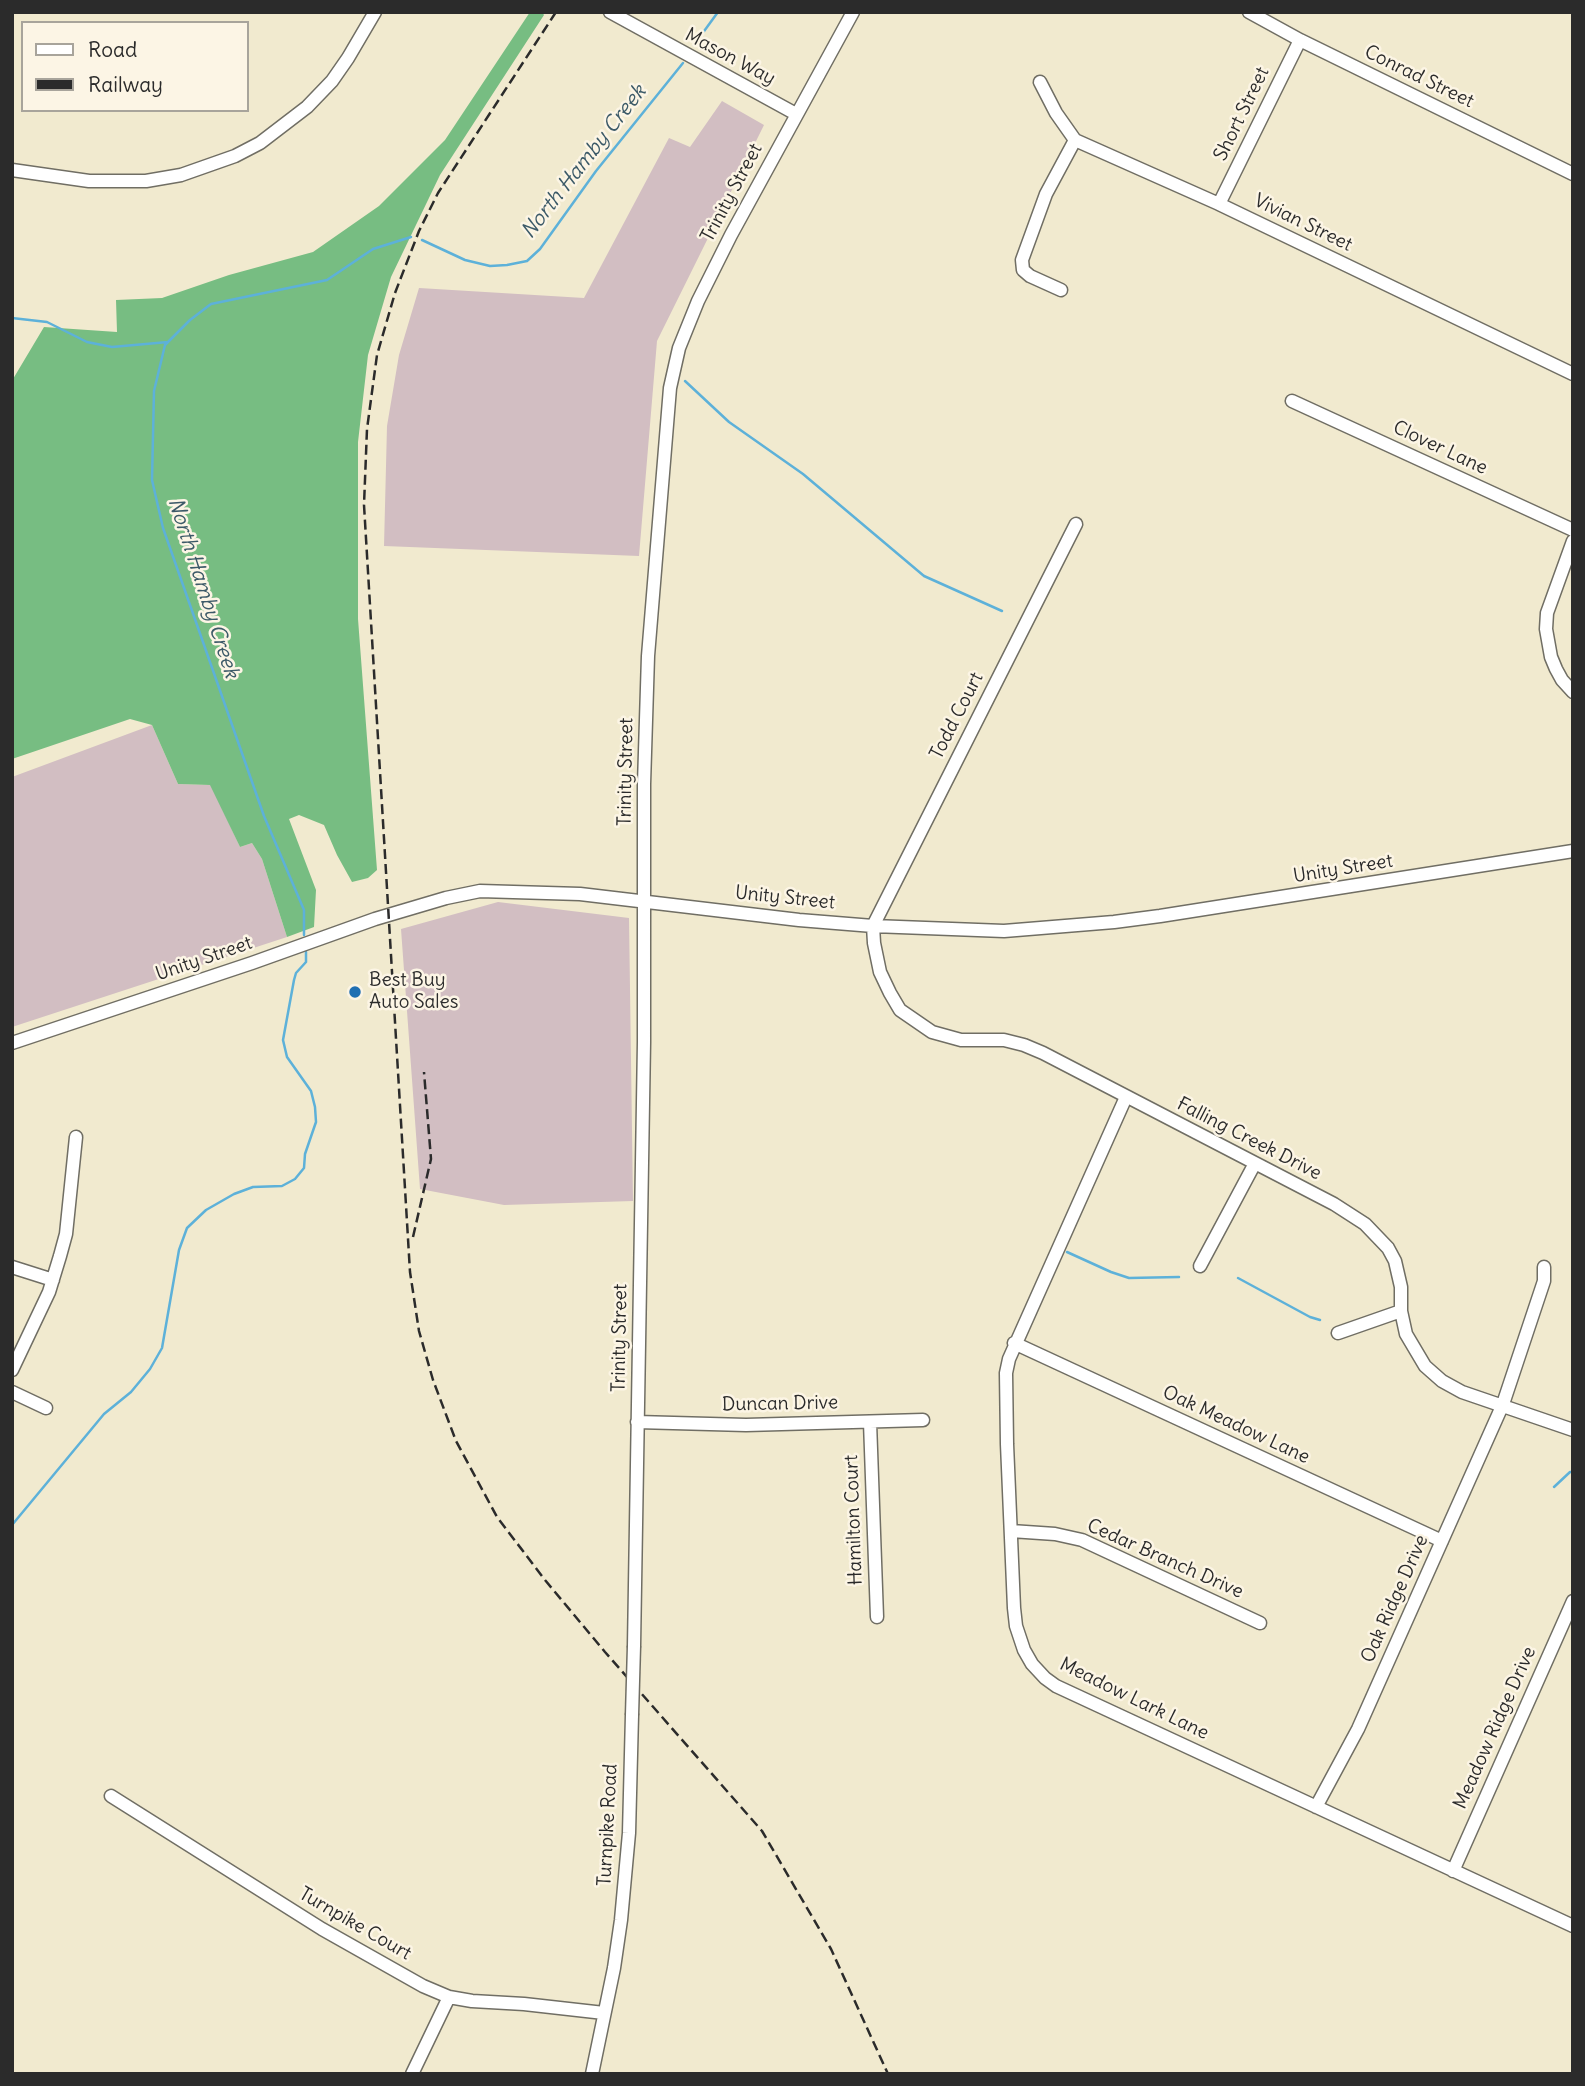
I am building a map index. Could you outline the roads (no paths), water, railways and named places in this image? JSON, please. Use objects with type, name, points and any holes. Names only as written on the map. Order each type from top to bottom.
[{"type":"street","points":[[12,170],[89,181],[146,181],[181,175],[234,156],[260,143],[307,107],[332,81],[375,12]]},
{"type":"street","name":"Mason Way","points":[[610,12],[796,114]]},
{"type":"street","name":"Trinity Street","points":[[634,1576],[645,900],[644,784],[648,656],[670,388],[679,348],[691,315],[731,235],[853,12]]},
{"type":"street","name":"Conrad Street","points":[[1250,12],[1300,40],[1573,174]]},
{"type":"street","name":"Short Street","points":[[1219,204],[1300,40]]},
{"type":"street","points":[[1040,82],[1056,113],[1075,140],[1046,194],[1022,260],[1023,270],[1061,290]]},
{"type":"street","name":"Vivian Street","points":[[1075,140],[1219,204],[1573,374]]},
{"type":"street","name":"Clover Lane","points":[[1292,401],[1573,530]]},
{"type":"street","name":"Todd Court","points":[[873,926],[1076,524]]},
{"type":"street","points":[[1573,541],[1549,606],[1546,629],[1556,669],[1573,692]]},
{"type":"street","name":"Unity Street","points":[[12,1043],[375,919],[480,891],[645,900],[799,920],[873,926],[1004,931],[1114,922],[1573,851]]},
{"type":"street","name":"Falling Creek Drive","points":[[873,926],[880,972],[900,1010],[919,1024],[932,1032],[961,1040],[1004,1040],[1024,1045],[1334,1205],[1365,1224],[1388,1248],[1395,1261],[1406,1334],[1425,1366],[1442,1381],[1462,1392],[1573,1430]]},
{"type":"street","name":"Meadow Lark Lane","points":[[1126,1097],[1014,1343],[1006,1373],[1016,1626],[1024,1650],[1045,1678],[1105,1709],[1573,1926]]},
{"type":"street","points":[[12,1370],[53,1280],[65,1234],[76,1137]]},
{"type":"street","points":[[1200,1266],[1255,1165]]},
{"type":"street","points":[[12,1267],[53,1280]]},
{"type":"street","name":"Oak Ridge Drive","points":[[1317,1807],[1358,1729],[1503,1404],[1544,1281],[1544,1267]]},
{"type":"street","points":[[1338,1333],[1401,1311]]},
{"type":"street","name":"Oak Meadow Lane","points":[[1014,1343],[1442,1541]]},
{"type":"street","points":[[12,1392],[46,1408]]},
{"type":"street","name":"Duncan Drive","points":[[638,1422],[746,1425],[923,1420]]},
{"type":"street","name":"Hamilton Court","points":[[870,1422],[877,1617]]},
{"type":"street","name":"Cedar Branch Drive","points":[[1011,1531],[1055,1534],[1082,1540],[1260,1623]]},
{"type":"street","name":"Turnpike Road","points":[[592,2074],[618,1945],[625,1886],[634,1576]]},
{"type":"street","name":"Meadow Ridge Drive","points":[[1452,1871],[1573,1601]]},
{"type":"street","name":"Turnpike Court","points":[[111,1796],[322,1929],[423,1986],[449,1997],[472,2001],[604,2013]]},
{"type":"street","points":[[412,2074],[449,1997]]},
{"type":"waterway","name":"North Hamby Creek","points":[[694,45],[718,12]]},
{"type":"waterway","name":"North Hamby Creek","points":[[422,240],[465,260],[490,266],[527,261],[540,249],[596,171],[683,63]]},
{"type":"waterway","name":"North Hamby Creek","points":[[304,935],[304,910],[264,816],[163,528],[152,480],[154,391],[165,345],[211,304],[327,280],[373,249],[411,237]]},
{"type":"waterway","points":[[12,318],[47,322],[87,342],[112,347],[168,342]]},
{"type":"waterway","points":[[685,381],[729,422],[803,474],[924,576],[1002,611]]},
{"type":"waterway","name":"North Hamby Creek","points":[[12,1525],[104,1414],[131,1392],[150,1369],[162,1348],[179,1250],[187,1228],[206,1210],[234,1194],[253,1187],[282,1186],[295,1179],[304,1168],[305,1154],[316,1122],[315,1107],[311,1091],[287,1057],[283,1040],[294,980],[296,973],[306,962],[306,952]]},
{"type":"waterway","points":[[1067,1252],[1129,1278],[1179,1277]]},
{"type":"waterway","points":[[1238,1278],[1320,1320]]},
{"type":"waterway","points":[[1554,1487],[1573,1472]]},
{"type":"railway","points":[[556,12],[438,193],[419,231],[395,293],[377,355],[367,429],[364,505],[410,1272],[419,1331],[433,1380],[456,1441],[497,1517],[605,1652],[762,1831],[831,1949],[888,2074]]},
{"type":"railway","points":[[413,1237],[431,1159],[424,1072]]},
{"type":"place","name":"Best Buy Auto Sales","points":[[355,992]]}]
